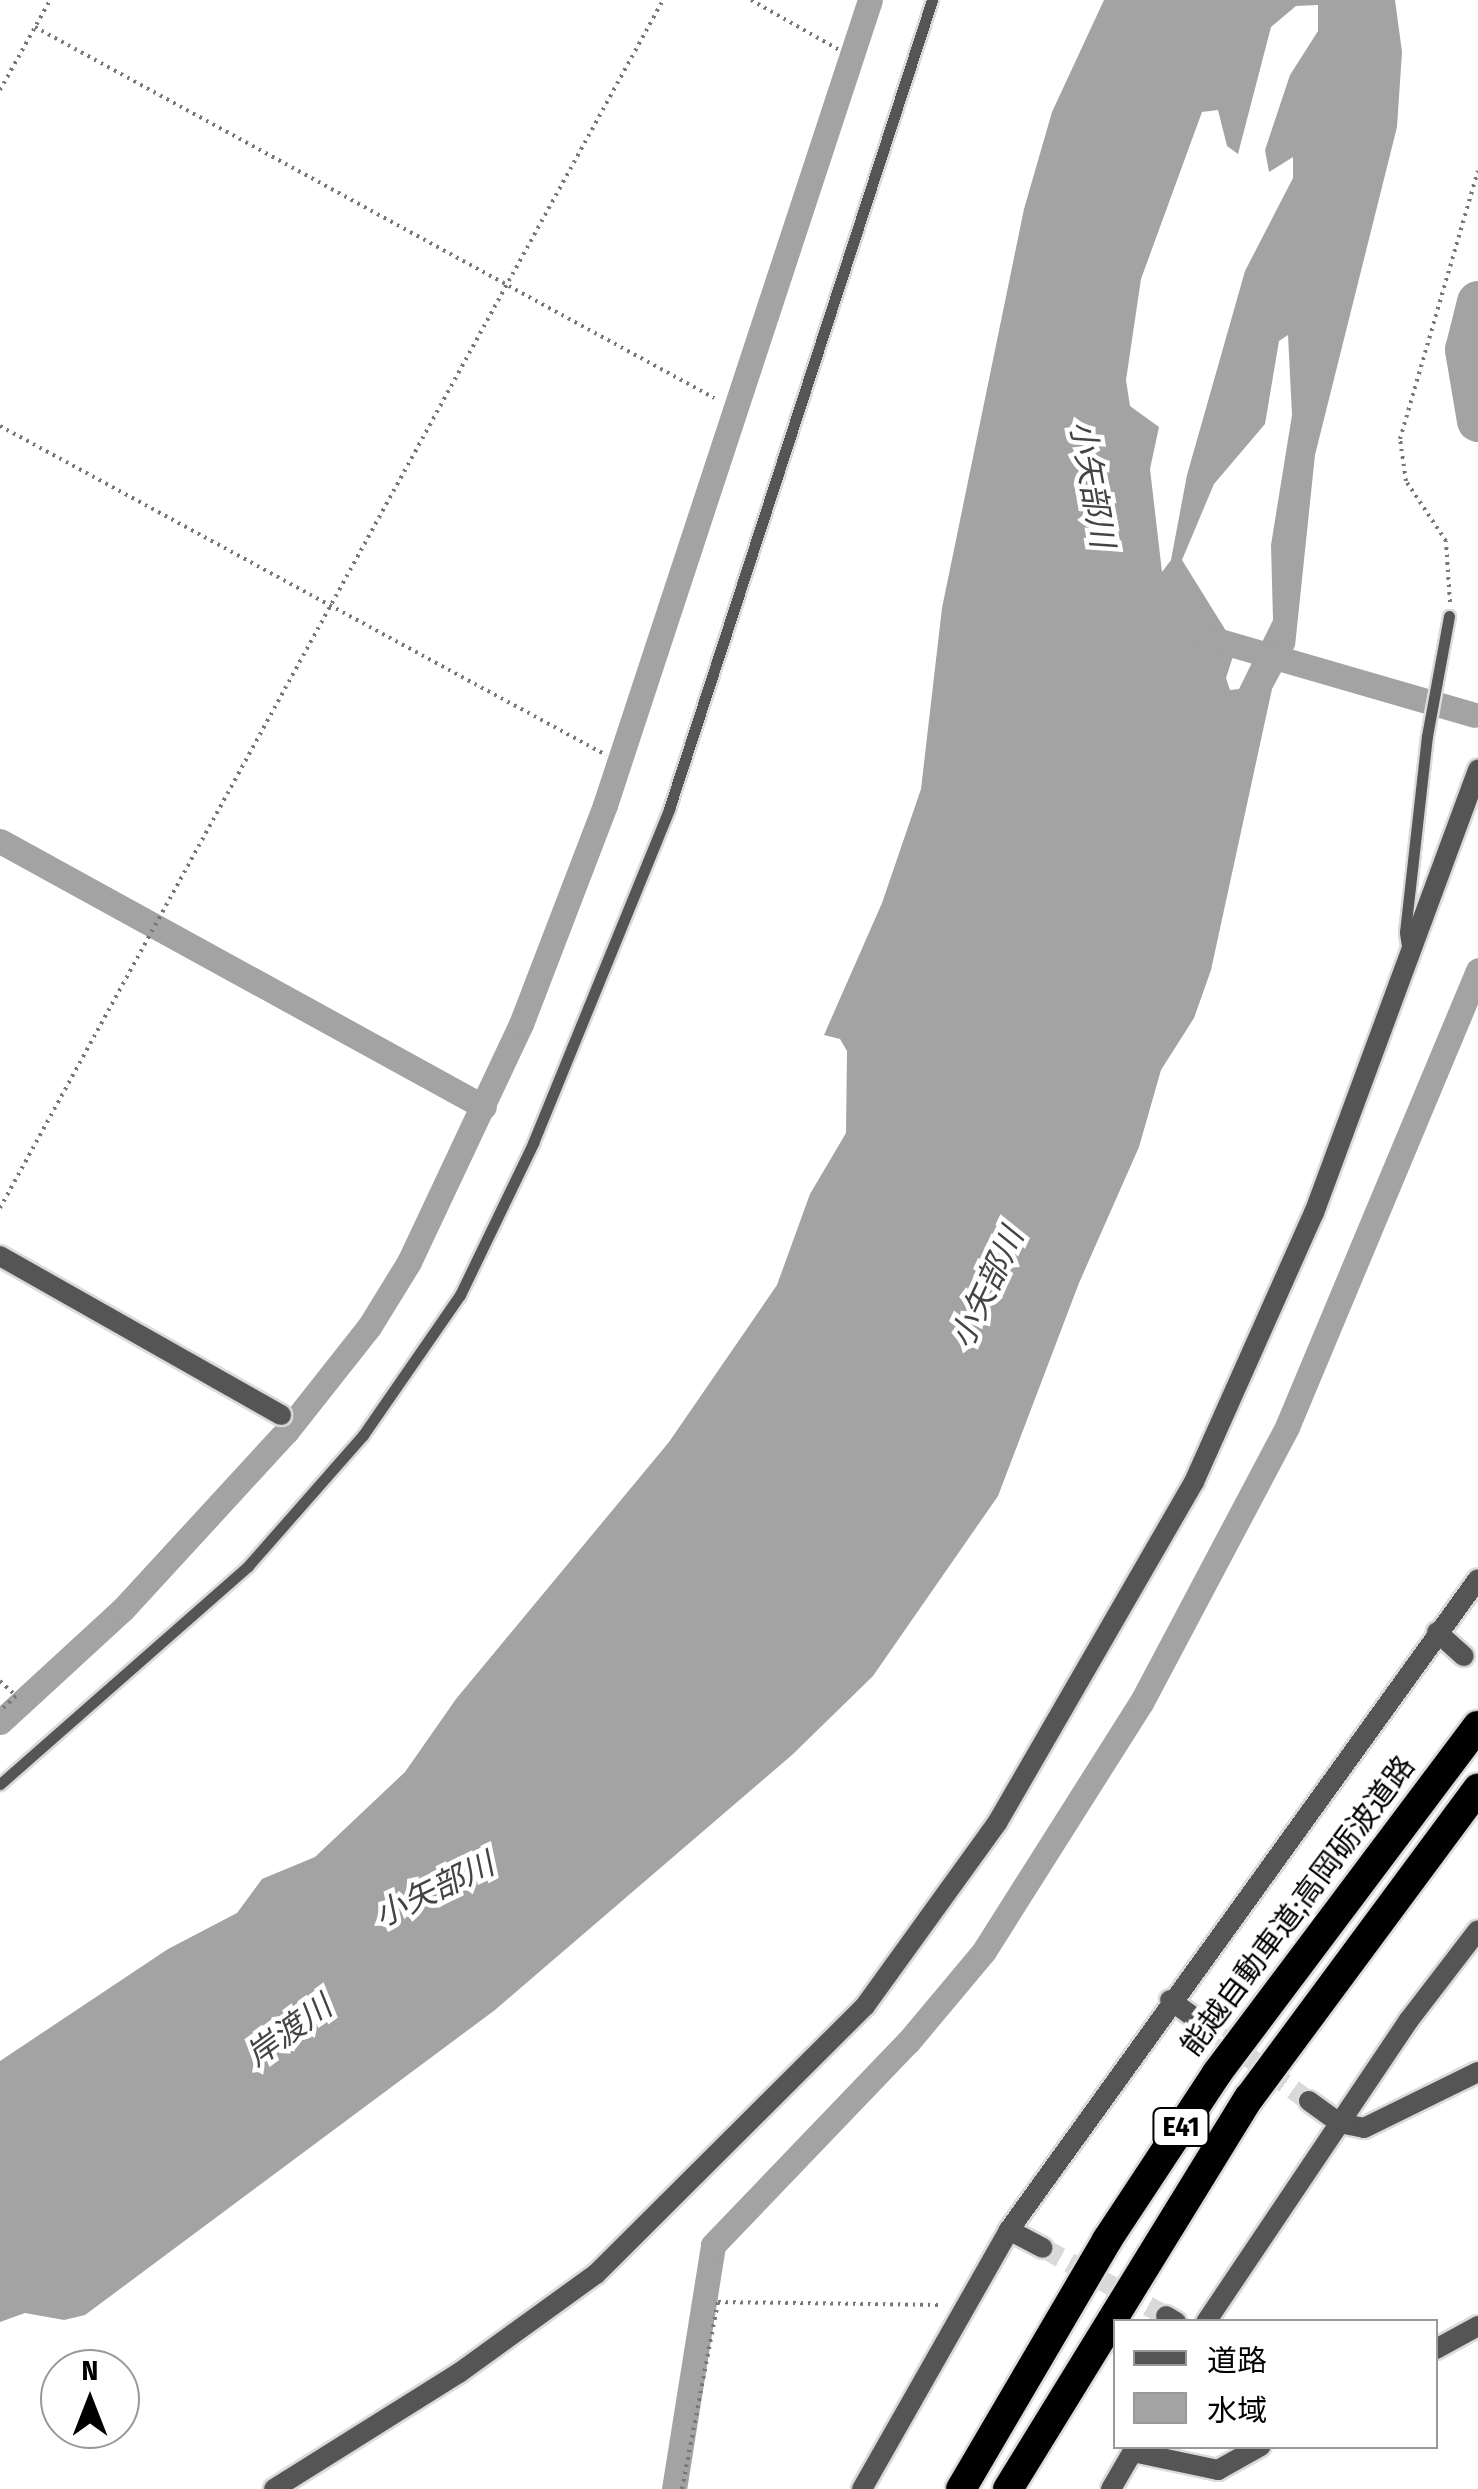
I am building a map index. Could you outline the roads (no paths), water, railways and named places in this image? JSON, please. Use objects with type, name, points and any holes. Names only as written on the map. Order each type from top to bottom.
[{"type":"highway","name":"能越自動車道;高岡砺波道路","points":[[961,2489],[1106,2240],[1217,2072],[1478,1723]]},
{"type":"highway","name":"E41","points":[[1008,2489],[1249,2098],[1478,1790]]},
{"type":"street","points":[[274,2489],[459,2373],[596,2274],[864,2006],[996,1823],[1194,1482],[1314,1213],[1478,769]]},
{"type":"street","points":[[0,1256],[281,1416]]},
{"type":"street","points":[[862,2489],[1009,2230],[1170,2000],[1478,1579]]},
{"type":"street","points":[[1437,1632],[1464,1656]]},
{"type":"street","points":[[1208,2319],[1338,2122],[1478,1930]]},
{"type":"street","points":[[1170,2000],[1196,2019]]},
{"type":"street","points":[[1310,2101],[1338,2122],[1364,2128],[1478,2072]]},
{"type":"street","points":[[1009,2230],[1043,2248]]},
{"type":"street","points":[[1438,2349],[1478,2326]]},
{"type":"street","points":[[1112,2489],[1135,2449],[1218,2470],[1256,2449]]},
{"type":"lane","points":[[0,1784],[248,1566],[363,1435],[460,1295],[533,1143],[669,809],[932,0]]},
{"type":"lane","points":[[1410,961],[1404,932],[1426,736],[1449,616]]},
{"type":"water","points":[[1104,0],[1395,0],[1402,52],[1397,127],[1315,455],[1295,646],[1272,689],[1211,970],[1194,1018],[1161,1070],[1139,1147],[1079,1283],[998,1496],[873,1676],[792,1755],[495,2010],[85,2315],[64,2320],[25,2313],[0,2322],[0,2061],[168,1949],[237,1913],[262,1879],[315,1857],[405,1772],[456,1699],[669,1442],[777,1285],[810,1194],[846,1133],[847,1051],[840,1039],[824,1035],[882,903],[921,789],[942,608],[1024,209],[1052,112]],"holes":[[[1318,5],[1318,31],[1290,75],[1265,150],[1269,172],[1293,157],[1293,178],[1245,271],[1187,475],[1171,560],[1162,572],[1150,469],[1159,427],[1130,406],[1126,380],[1141,279],[1202,112],[1218,110],[1227,146],[1238,154],[1271,27],[1296,6]],[[1288,335],[1292,415],[1271,545],[1273,620],[1239,689],[1230,690],[1226,678],[1236,647],[1182,560],[1214,484],[1265,424],[1279,341]]]},
{"type":"waterway","points":[[0,1722],[123,1609],[286,1432],[369,1327],[409,1262],[521,1024],[605,805],[870,0]]},
{"type":"waterway","points":[[1478,302],[1466,350],[1478,421]]},
{"type":"waterway","points":[[1206,637],[1474,715]]},
{"type":"waterway","points":[[0,841],[484,1107]]},
{"type":"waterway","points":[[674,2489],[713,2245],[908,2042],[984,1951],[1141,1703],[1287,1427],[1478,970]]},
{"type":"tunnel","points":[[1196,2019],[1309,2101]]},
{"type":"tunnel","points":[[1043,2248],[1166,2316]]},
{"type":"water label","name":"小矢部川","points":[[1092,484]]},
{"type":"water label","name":"小矢部川","points":[[987,1288]]},
{"type":"water label","name":"小矢部川","points":[[434,1890]]},
{"type":"water label","name":"岸渡川","points":[[289,2031]]}]
